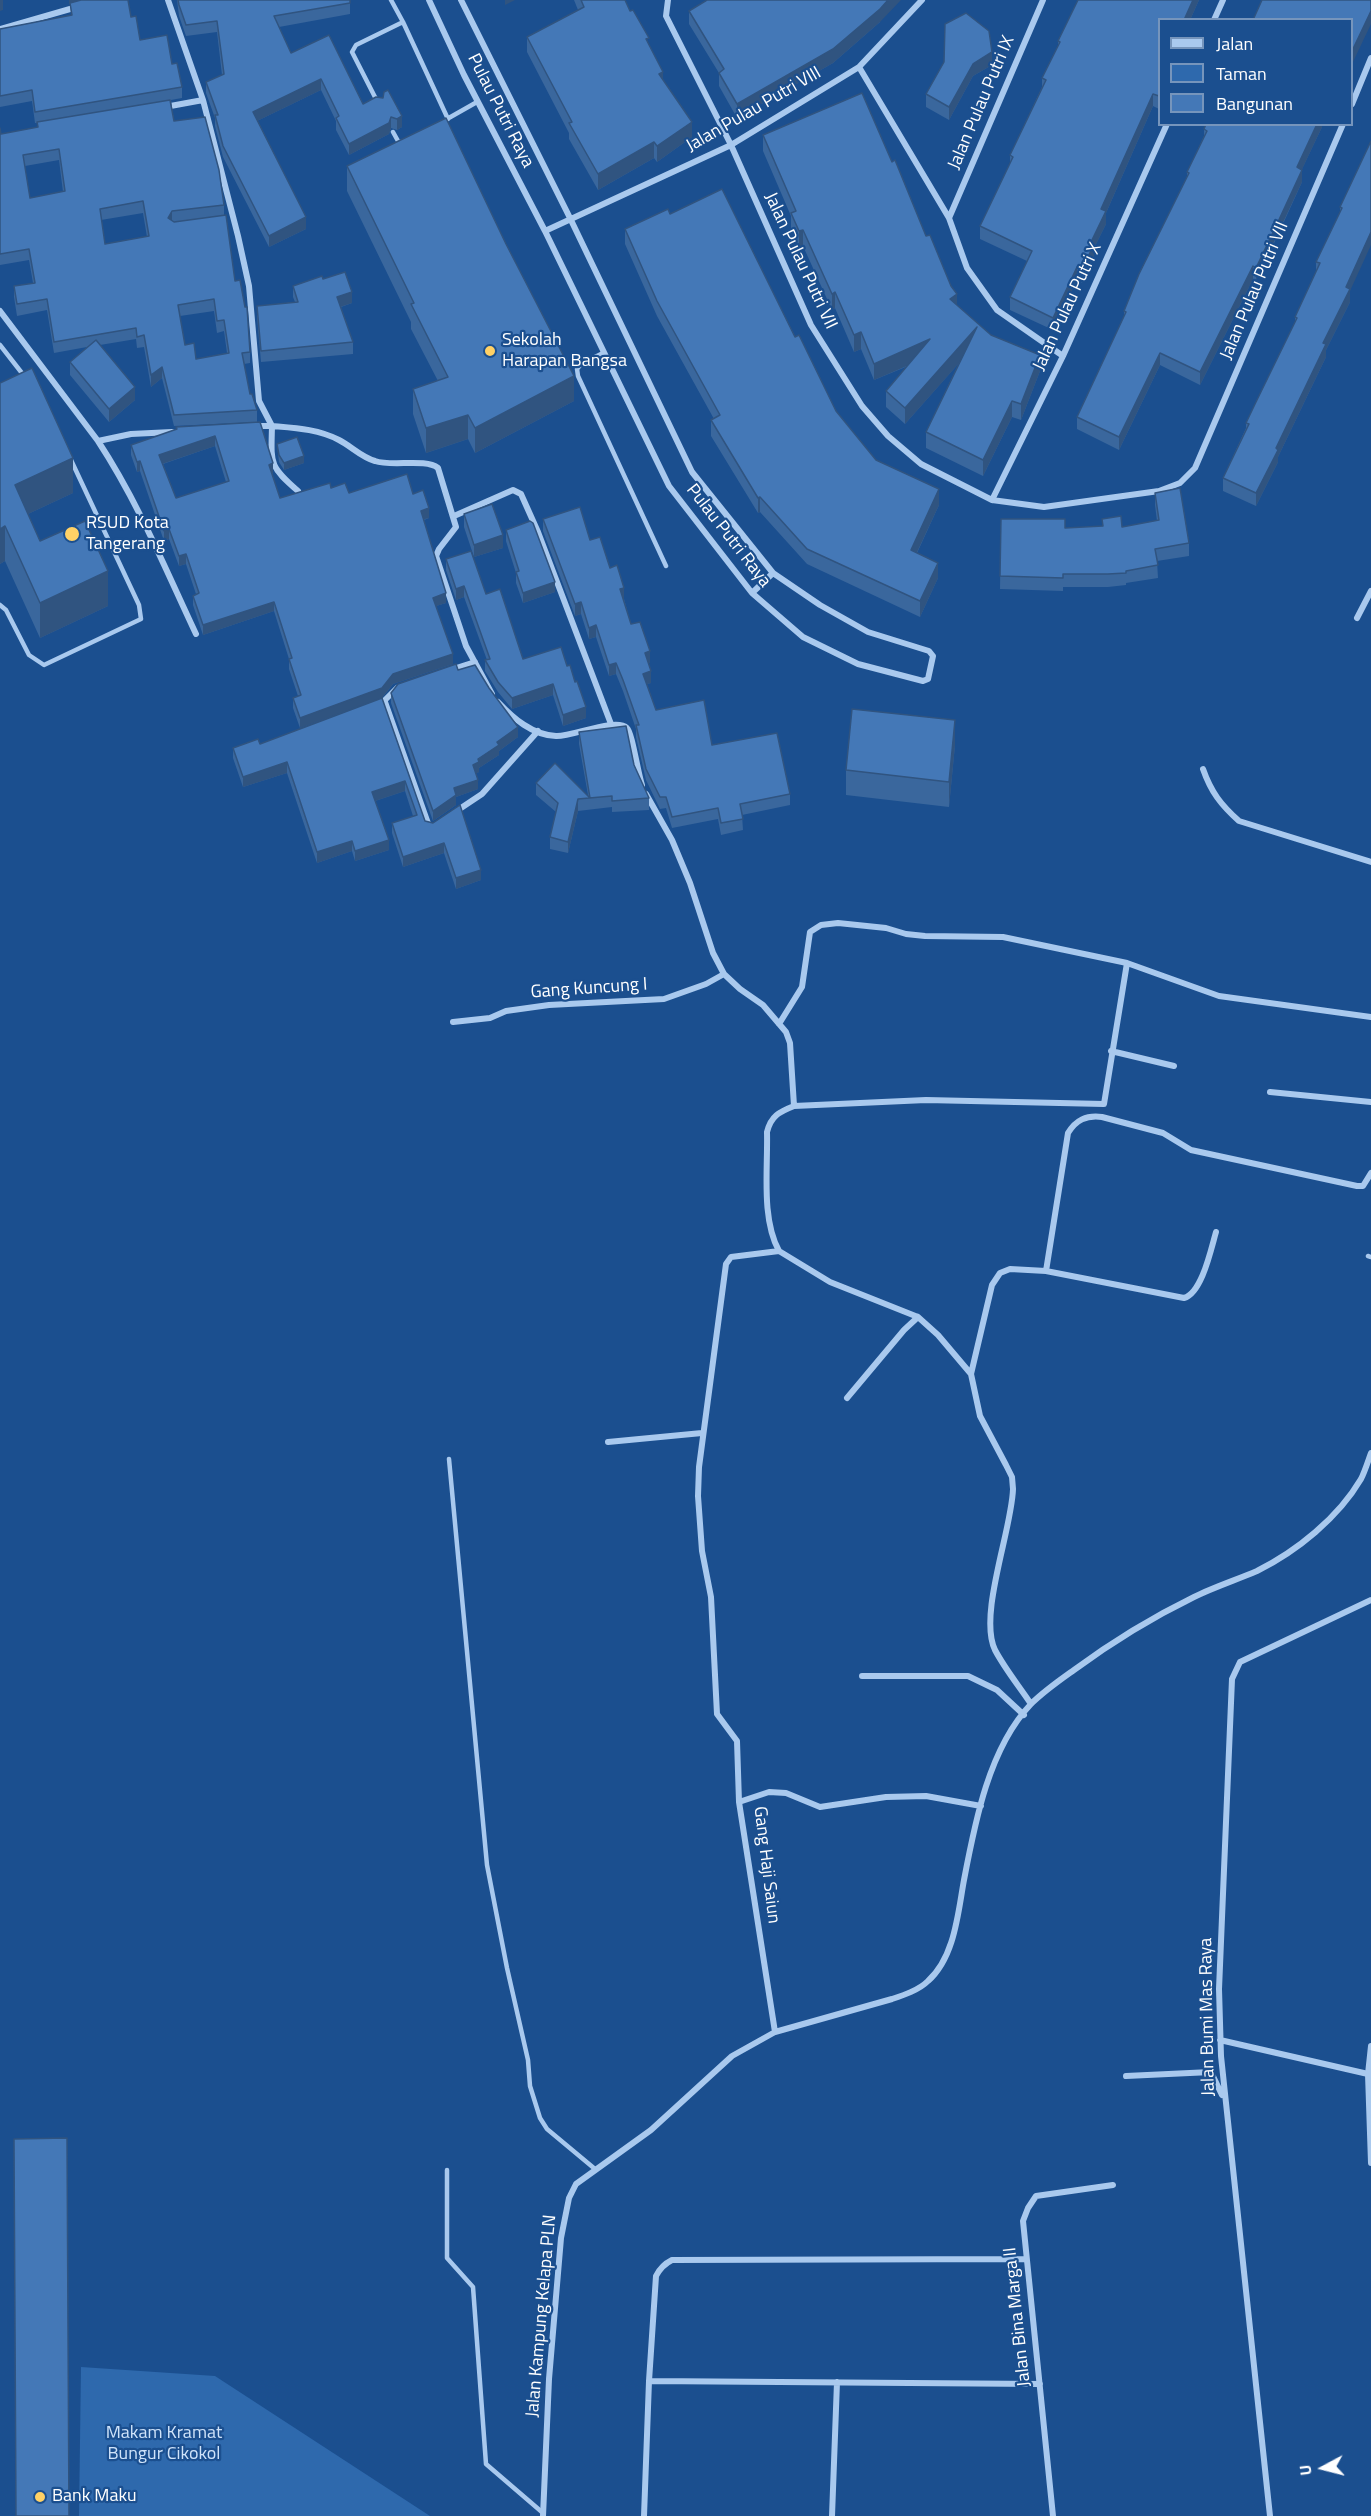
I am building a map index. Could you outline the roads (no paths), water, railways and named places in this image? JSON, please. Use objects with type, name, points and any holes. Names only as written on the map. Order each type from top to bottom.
[{"type":"street","points":[[168,0],[202,100],[249,286],[259,401],[272,426],[273,468],[298,491]]},
{"type":"street","name":"Pulau Putri Raya","points":[[429,0],[477,102],[545,231],[669,486],[752,593],[803,637],[858,664],[923,681],[930,676],[933,656],[929,651],[868,632],[773,573],[692,471],[570,218],[461,0]]},
{"type":"street","name":"Jalan Pulau Putri VII","points":[[668,0],[666,16],[731,145],[811,325],[862,406],[888,436],[921,464],[992,500],[1044,507],[1159,491],[1180,483],[1195,468],[1341,126]]},
{"type":"street","name":"Jalan Pulau Putri VIII","points":[[545,231],[731,145],[859,67],[922,0]]},
{"type":"street","name":"Jalan Pulau Putri IX","points":[[949,218],[1043,0]]},
{"type":"street","points":[[1215,18],[1223,0]]},
{"type":"street","points":[[0,29],[84,5]]},
{"type":"street","points":[[1353,102],[1371,58]]},
{"type":"street","name":"Jalan Pulau Putri IX","points":[[859,67],[949,218],[968,268],[996,310],[1063,356]]},
{"type":"street","points":[[158,108],[202,100]]},
{"type":"street","name":"Jalan Pulau Putri X","points":[[992,500],[1063,356],[1166,126]]},
{"type":"street","points":[[224,221],[234,220]]},
{"type":"street","points":[[0,311],[98,441],[126,484],[196,634]]},
{"type":"street","points":[[246,426],[272,426],[322,433],[340,440],[374,461],[434,465],[438,468],[456,527],[438,549],[436,556],[466,646],[494,698],[514,718],[538,731],[554,736],[571,736],[611,724],[628,729],[641,782],[653,809],[672,840],[690,883],[713,953],[724,974],[763,1005],[779,1024],[790,1043],[794,1106]]},
{"type":"street","points":[[98,441],[131,434],[180,431]]},
{"type":"street","points":[[454,516],[513,490],[521,494],[538,532],[611,724]]},
{"type":"street","points":[[752,593],[773,573]]},
{"type":"street","points":[[1357,618],[1371,591]]},
{"type":"street","points":[[445,672],[475,662]]},
{"type":"street","points":[[374,706],[385,702],[395,689],[405,685]]},
{"type":"street","points":[[385,702],[430,829],[439,824]]},
{"type":"street","points":[[447,818],[482,794],[538,731]]},
{"type":"street","points":[[1203,769],[1210,788],[1223,807],[1239,821],[1371,862]]},
{"type":"street","points":[[779,1024],[802,987],[810,932],[820,925],[861,924],[925,936],[1003,937],[1127,963],[1219,996],[1371,1017]]},
{"type":"street","points":[[1102,1117],[1127,963]]},
{"type":"street","name":"Gang Kuncung I","points":[[453,1022],[490,1018],[506,1011],[549,1005],[664,999],[706,984],[724,974]]},
{"type":"street","points":[[1111,1051],[1174,1066]]},
{"type":"street","points":[[1270,1092],[1371,1102]]},
{"type":"street","points":[[971,1374],[938,1335],[918,1317],[830,1282],[779,1251],[775,1244],[768,1207],[767,1132],[770,1120],[777,1113],[794,1106],[926,1100],[1104,1104]]},
{"type":"street","points":[[1046,1270],[1068,1133],[1080,1119],[1093,1116],[1102,1117],[1163,1133],[1191,1150],[1344,1184],[1364,1186],[1371,1173]]},
{"type":"street","points":[[1031,1704],[994,1648],[991,1634],[995,1587],[1013,1489],[1006,1465],[980,1416],[971,1374],[992,1286],[1000,1273],[1010,1269],[1046,1270],[1184,1298],[1191,1296],[1199,1285],[1216,1232]]},
{"type":"street","points":[[739,1802],[737,1741],[717,1714],[711,1597],[702,1551],[698,1496],[702,1433],[712,1378],[717,1322],[726,1264],[731,1257],[779,1251]]},
{"type":"street","points":[[847,1398],[904,1330],[918,1317]]},
{"type":"street","points":[[608,1442],[702,1433]]},
{"type":"street","name":"Jalan Kampung Kelapa PLN","points":[[543,2515],[549,2379],[561,2238],[569,2198],[576,2184],[651,2130],[732,2056],[775,2032],[892,1999],[928,1981],[948,1949],[955,1931],[972,1841],[988,1780],[999,1754],[1031,1704],[1109,1644],[1151,1618],[1197,1595],[1257,1571],[1305,1541],[1329,1519],[1361,1478],[1371,1453]]},
{"type":"street","name":"Jalan Bumi Mas Raya","points":[[1270,2516],[1220,2040],[1219,1989],[1232,1679],[1240,1662],[1371,1600]]},
{"type":"street","points":[[862,1676],[968,1676],[997,1690],[1024,1714]]},
{"type":"street","name":"Gang Haji Saiun","points":[[775,2032],[739,1802],[769,1792],[786,1793],[820,1807],[886,1797],[926,1796],[981,1806]]},
{"type":"street","points":[[1220,2040],[1368,2074]]},
{"type":"street","points":[[1371,2046],[1368,2074],[1371,2163]]},
{"type":"street","points":[[1211,2072],[1221,2056]]},
{"type":"street","points":[[1126,2076],[1211,2072]]},
{"type":"street","points":[[1211,2072],[1225,2101]]},
{"type":"street","name":"Jalan Bina Marga II","points":[[1053,2516],[1023,2221],[1036,2196],[1113,2185]]},
{"type":"street","points":[[644,2516],[656,2276],[661,2267],[672,2260],[1026,2259]]},
{"type":"street","points":[[649,2381],[1040,2384]]},
{"type":"street","points":[[832,2516],[837,2382]]},
{"type":"lane","points":[[391,0],[448,119]]},
{"type":"lane","points":[[380,106],[352,52],[356,45],[403,22]]},
{"type":"lane","points":[[439,123],[477,102]]},
{"type":"lane","points":[[393,132],[398,141],[406,143]]},
{"type":"lane","points":[[0,345],[28,382]]},
{"type":"lane","points":[[603,353],[581,364],[577,369],[578,376],[666,566]]},
{"type":"lane","points":[[0,605],[6,610],[29,655],[44,665],[141,619],[139,605],[68,454]]},
{"type":"lane","points":[[449,1460],[487,1865],[528,2060],[530,2086],[540,2118],[547,2129],[595,2169]]},
{"type":"lane","points":[[447,2170],[447,2258],[473,2287],[486,2464],[543,2515]]},
{"type":"place","name":"Sekolah Harapan Bangsa","points":[[490,351]]},
{"type":"place","name":"RSUD Kota Tangerang","points":[[72,534]]},
{"type":"place","name":"Bank Maku","points":[[40,2497]]},
{"type":"park label","name":"Makam Kramat Bungur Cikokol","points":[[164,2444]]}]
